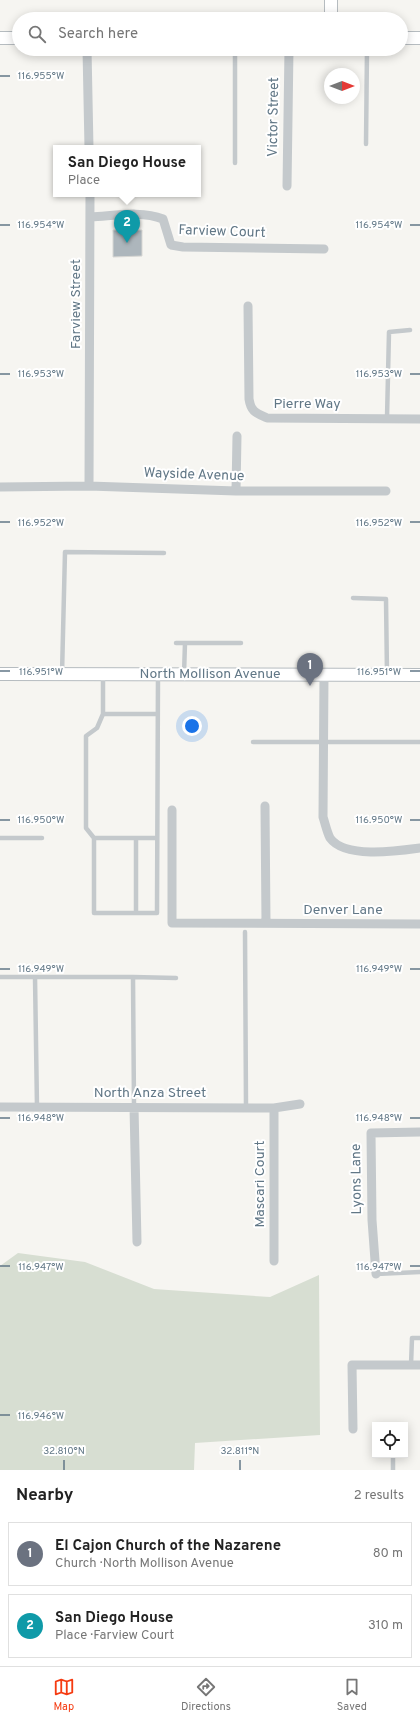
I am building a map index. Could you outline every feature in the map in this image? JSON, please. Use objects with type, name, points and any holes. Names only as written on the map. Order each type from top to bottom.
[{"type":"main road","points":[[331,0],[331,12]]},
{"type":"main road","points":[[0,38],[12,38]]},
{"type":"main road","points":[[408,38],[420,38]]},
{"type":"main road","name":"North Mollison Avenue","points":[[0,674],[420,675]]},
{"type":"street","points":[[87,56],[89,145]]},
{"type":"street","name":"Victor Street","points":[[287,186],[288,56]]},
{"type":"street","name":"Farview Street","points":[[89,486],[90,197]]},
{"type":"street","name":"Farview Court","points":[[91,217],[140,214],[156,216],[163,219],[171,244],[183,247],[324,249]]},
{"type":"street","name":"Pierre Way","points":[[248,306],[248,399],[250,408],[267,418],[420,419]]},
{"type":"street","points":[[236,491],[237,436]]},
{"type":"street","name":"Wayside Avenue","points":[[0,487],[89,486],[236,491],[386,491]]},
{"type":"street","points":[[324,675],[323,817],[330,838],[343,848],[356,850],[390,852],[420,848]]},
{"type":"street","points":[[265,806],[266,923]]},
{"type":"street","name":"Denver Lane","points":[[172,810],[172,923],[420,924]]},
{"type":"street","name":"North Anza Street","points":[[0,1107],[274,1108],[300,1104]]},
{"type":"street","points":[[134,1107],[137,1242]]},
{"type":"street","name":"Mascari Court","points":[[274,1108],[274,1261]]},
{"type":"street","name":"Lyons Lane","points":[[376,1274],[372,1220],[371,1133],[420,1132]]},
{"type":"street","points":[[353,1429],[352,1365],[416,1365]]},
{"type":"lane","points":[[235,56],[236,163]]},
{"type":"lane","points":[[366,144],[367,56]]},
{"type":"lane","points":[[387,418],[389,332],[410,330]]},
{"type":"lane","points":[[62,674],[64,552],[164,553]]},
{"type":"lane","points":[[353,598],[386,599],[387,675]]},
{"type":"lane","points":[[176,643],[241,643]]},
{"type":"lane","points":[[184,674],[185,643]]},
{"type":"lane","points":[[103,674],[103,714],[97,728],[86,736],[86,828],[94,838],[94,913],[157,913],[158,674]]},
{"type":"lane","points":[[103,714],[157,714]]},
{"type":"lane","points":[[253,742],[420,742]]},
{"type":"lane","points":[[0,838],[42,838]]},
{"type":"lane","points":[[94,838],[157,838]]},
{"type":"lane","points":[[136,838],[136,913]]},
{"type":"lane","points":[[245,932],[246,1108]]},
{"type":"lane","points":[[0,976],[176,978]]},
{"type":"lane","points":[[35,977],[37,1107]]},
{"type":"lane","points":[[133,977],[134,1107]]},
{"type":"lane","points":[[376,1274],[420,1272]]},
{"type":"lane","points":[[416,1365],[412,1338],[420,1338]]},
{"type":"lane","points":[[393,1458],[393,1470]]},
{"type":"shaded area","points":[[18,1253],[85,1262],[154,1289],[270,1297],[319,1275],[320,1435],[195,1443],[194,1470],[0,1470],[0,1266]]},
{"type":"building","points":[[113,230],[142,230],[142,256],[113,257]]},
{"type":"place","name":"San Diego House","points":[[127,243]]},
{"type":"place","name":"El Cajon Church of the Nazarene","points":[[310,686]]}]
